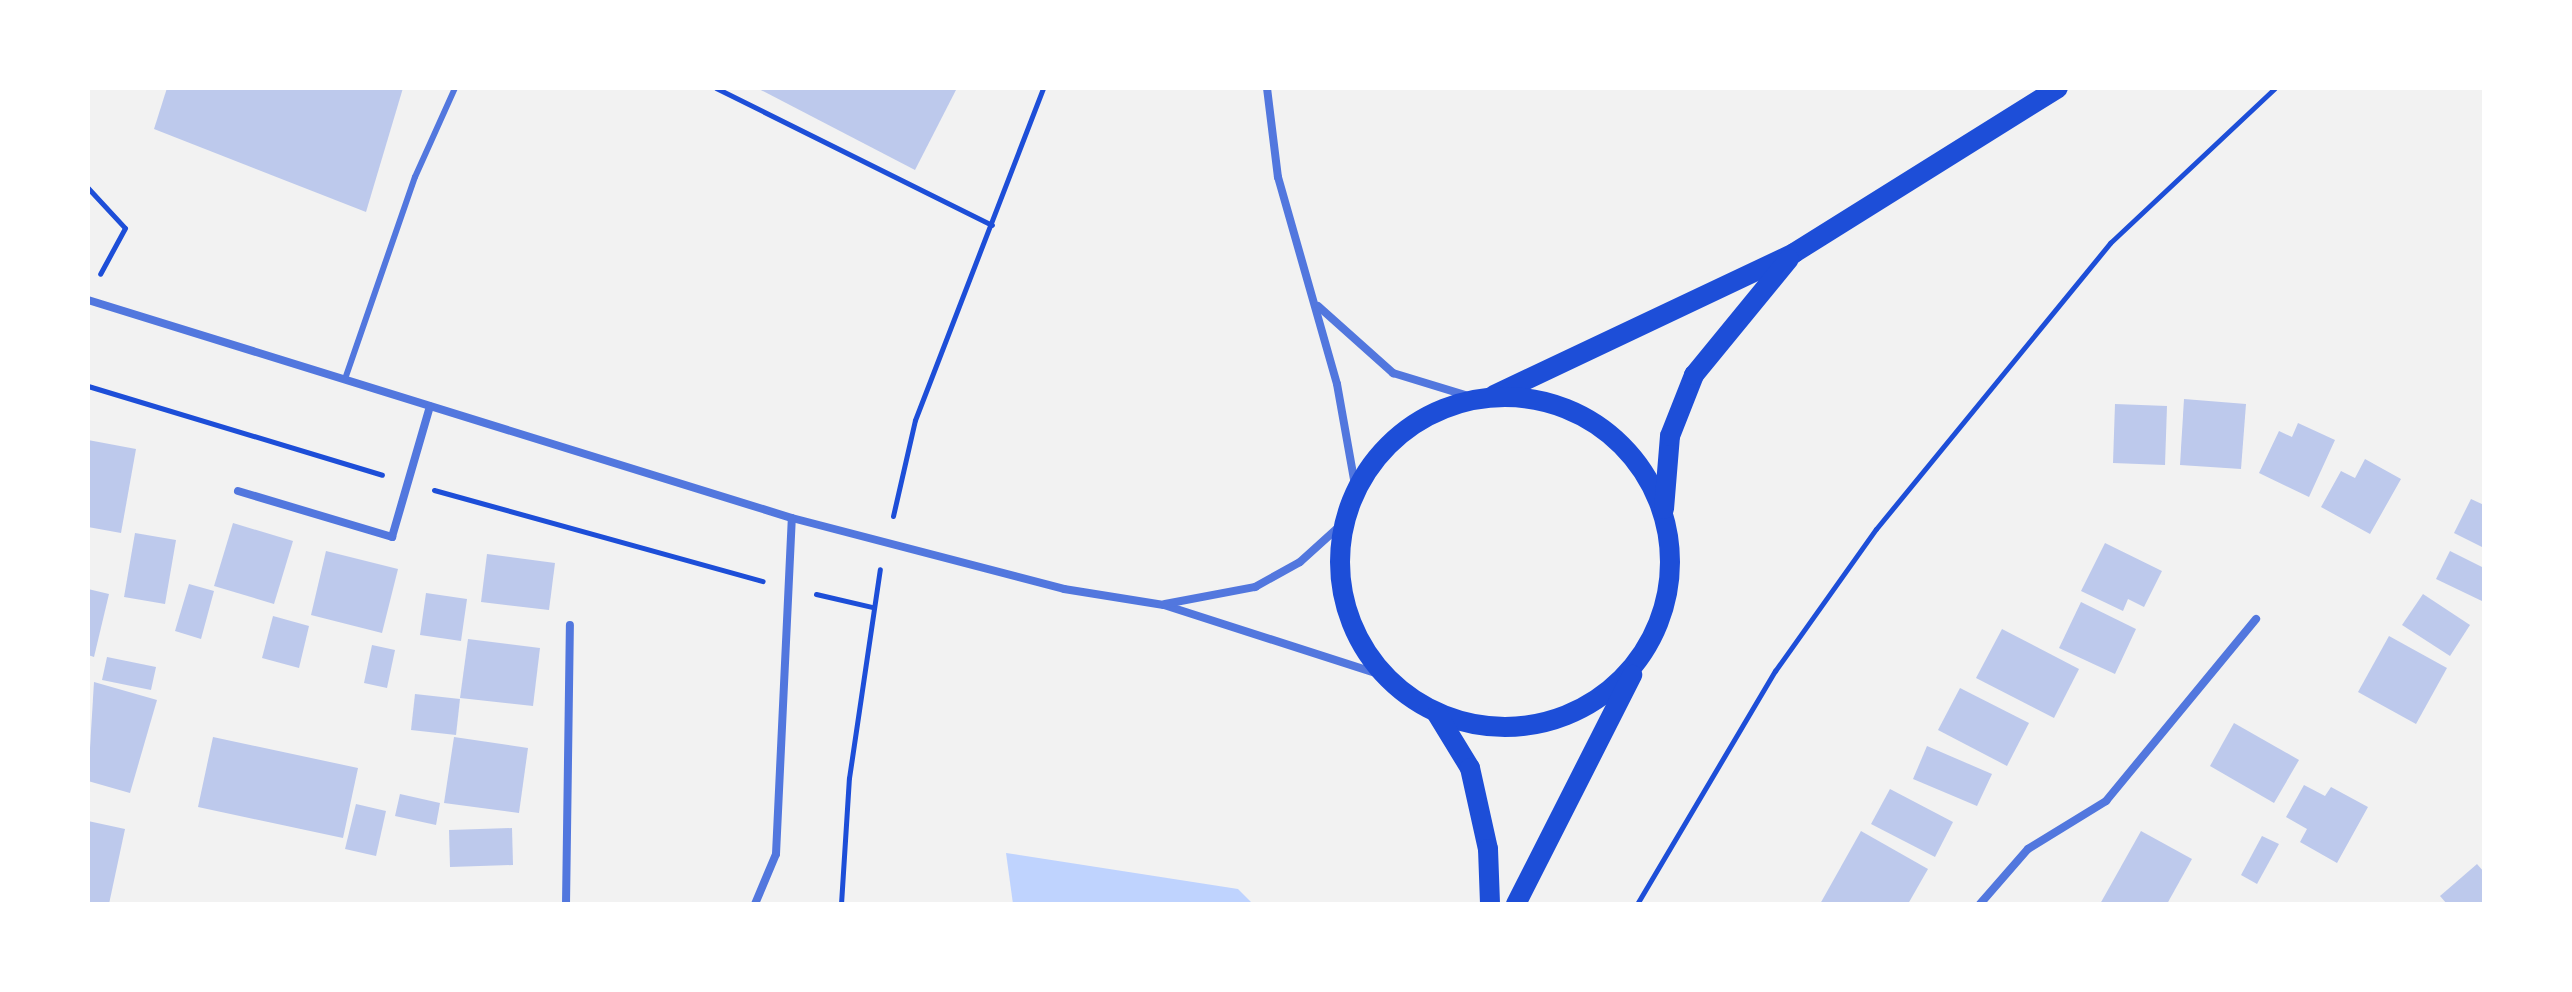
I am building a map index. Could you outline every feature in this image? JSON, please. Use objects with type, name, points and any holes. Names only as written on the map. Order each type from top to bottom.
[{"type":"main road","points":[[1639,660],[1605,695],[1561,718],[1481,727],[1437,714],[1388,677],[1357,636],[1344,602],[1342,524],[1356,491],[1399,433],[1794,253],[2058,88]]},
{"type":"main road","points":[[1516,904],[1639,660],[1668,593],[1664,513],[1670,436],[1694,375],[1794,253]]},
{"type":"main road","points":[[1483,397],[1554,403],[1599,425],[1645,471],[1664,513]]},
{"type":"main road","points":[[1437,714],[1470,768],[1488,849],[1490,904]]},
{"type":"street","points":[[1267,88],[1278,177],[1317,306],[1356,491]]},
{"type":"street","points":[[88,300],[792,518],[1064,589],[1164,605],[1388,677]]},
{"type":"street","points":[[1317,306],[1393,373],[1483,397]]},
{"type":"street","points":[[238,491],[392,537],[405,482],[430,406]]},
{"type":"street","points":[[755,904],[776,854],[785,587],[792,518]]},
{"type":"street","points":[[1164,605],[1255,587],[1300,562],[1342,524]]},
{"type":"street","points":[[1980,904],[2028,849],[2106,801],[2256,619]]},
{"type":"street","points":[[566,904],[570,625]]},
{"type":"lane","points":[[345,379],[415,177],[455,88]]},
{"type":"path","points":[[716,88],[992,225]]},
{"type":"path","points":[[898,499],[915,420],[1043,88]]},
{"type":"path","points":[[1637,904],[1775,671],[1876,529],[2110,243],[2275,88]]},
{"type":"path","points":[[88,188],[125,228],[95,284]]},
{"type":"path","points":[[88,386],[405,482],[785,587],[873,607]]},
{"type":"path","points":[[841,904],[879,572]]},
{"type":"water","points":[[1006,853],[1238,889],[1253,904],[1013,904]]},
{"type":"building","points":[[167,88],[403,88],[366,212],[154,129]]},
{"type":"building","points":[[757,88],[957,88],[915,170]]},
{"type":"building","points":[[2184,399],[2246,404],[2241,469],[2180,465]]},
{"type":"building","points":[[2115,404],[2167,406],[2165,465],[2113,463]]},
{"type":"building","points":[[2298,423],[2335,440],[2309,497],[2259,473],[2279,431],[2292,437]]},
{"type":"building","points":[[88,440],[136,449],[121,533],[88,527]]},
{"type":"building","points":[[2365,459],[2401,479],[2370,534],[2321,507],[2341,471],[2355,478]]},
{"type":"building","points":[[2471,499],[2484,505],[2484,548],[2454,533]]},
{"type":"building","points":[[233,523],[293,541],[274,604],[214,586]]},
{"type":"building","points":[[135,533],[176,540],[165,604],[124,597]]},
{"type":"building","points":[[2105,543],[2162,571],[2144,607],[2128,599],[2123,611],[2081,591]]},
{"type":"building","points":[[326,551],[398,569],[382,633],[311,615]]},
{"type":"building","points":[[2450,551],[2484,568],[2484,602],[2436,579]]},
{"type":"building","points":[[487,554],[555,563],[549,610],[481,602]]},
{"type":"building","points":[[189,584],[214,591],[201,639],[175,631]]},
{"type":"building","points":[[88,589],[109,594],[94,657],[88,655]]},
{"type":"building","points":[[426,593],[467,599],[461,641],[420,635]]},
{"type":"building","points":[[2423,594],[2470,625],[2450,656],[2402,625]]},
{"type":"building","points":[[2081,602],[2136,629],[2115,674],[2059,648]]},
{"type":"building","points":[[273,616],[309,626],[299,668],[262,658]]},
{"type":"building","points":[[2002,629],[2079,669],[2054,718],[1976,678]]},
{"type":"building","points":[[2389,636],[2447,668],[2416,724],[2358,692]]},
{"type":"building","points":[[468,639],[540,648],[533,706],[460,698]]},
{"type":"building","points":[[372,645],[395,650],[387,688],[364,683]]},
{"type":"building","points":[[107,657],[156,667],[151,690],[102,680]]},
{"type":"building","points":[[94,682],[157,700],[130,793],[88,781]]},
{"type":"building","points":[[1960,688],[2029,723],[2007,766],[1938,730]]},
{"type":"building","points":[[415,694],[460,699],[456,735],[411,730]]},
{"type":"building","points":[[2234,723],[2299,760],[2274,803],[2210,766]]},
{"type":"building","points":[[213,737],[358,768],[343,838],[198,807]]},
{"type":"building","points":[[454,737],[528,748],[519,813],[444,803]]},
{"type":"building","points":[[1927,746],[1992,774],[1977,806],[1913,779]]},
{"type":"building","points":[[2304,785],[2325,796],[2331,787],[2368,807],[2337,863],[2300,842],[2307,829],[2286,817]]},
{"type":"building","points":[[1890,789],[1953,822],[1935,857],[1871,824]]},
{"type":"building","points":[[400,794],[440,803],[436,825],[395,816]]},
{"type":"building","points":[[356,804],[386,811],[376,856],[345,849]]},
{"type":"building","points":[[88,821],[125,829],[109,904],[88,904]]},
{"type":"building","points":[[512,828],[513,865],[450,867],[449,830]]},
{"type":"building","points":[[1861,831],[1928,869],[1908,904],[1820,904]]},
{"type":"building","points":[[2141,831],[2192,859],[2167,904],[2100,904]]},
{"type":"building","points":[[2262,836],[2279,844],[2257,884],[2241,875]]},
{"type":"building","points":[[2477,864],[2484,872],[2484,904],[2447,904],[2440,896]]}]
